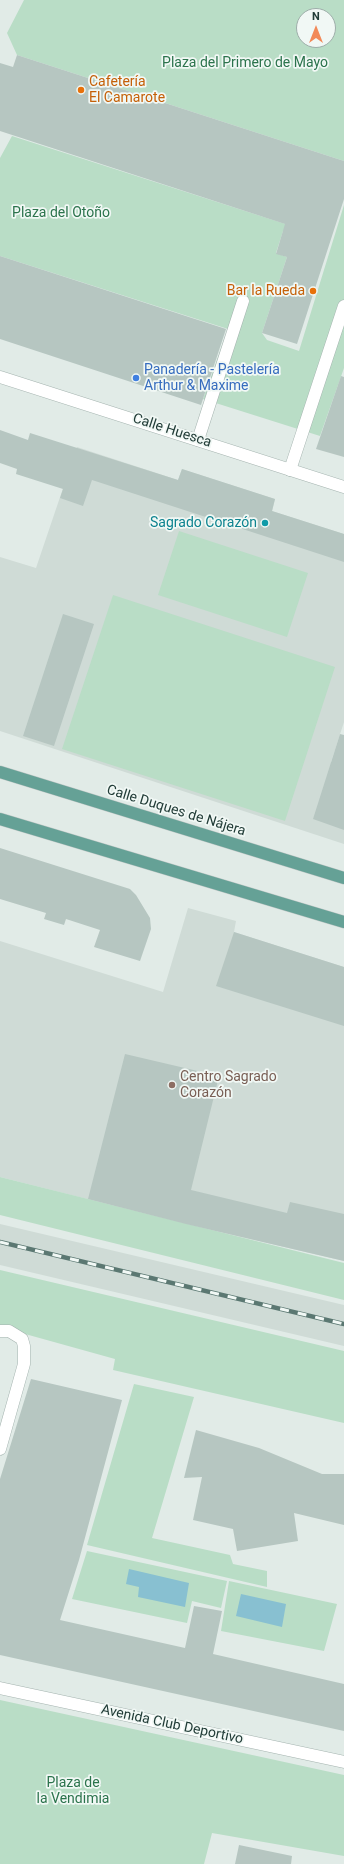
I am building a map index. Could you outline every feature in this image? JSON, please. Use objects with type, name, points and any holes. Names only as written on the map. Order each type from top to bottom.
[{"type":"main road","name":"Calle Duques de Nájera","points":[[0,772],[344,878]]},
{"type":"main road","points":[[0,819],[344,922]]},
{"type":"street","points":[[198,440],[243,301]]},
{"type":"street","points":[[290,470],[344,306]]},
{"type":"street","name":"Calle Huesca","points":[[0,377],[344,487]]},
{"type":"street","points":[[0,1332],[9,1332],[22,1339],[24,1346],[24,1364],[0,1449]]},
{"type":"street","name":"Avenida Club Deportivo","points":[[0,1688],[344,1762]]},
{"type":"shaded area","points":[[77,447],[178,480],[182,469],[275,499],[272,511],[344,534],[344,722],[331,762],[344,767],[344,844],[0,731],[0,557],[36,568]]},
{"type":"shaded area","name":"Centro Sagrado Corazón","points":[[188,908],[236,921],[234,932],[344,967],[344,1261],[186,1224],[0,1177],[0,941],[163,992]]},
{"type":"shaded area","points":[[0,1224],[344,1305],[344,1346],[0,1265]]},
{"type":"green space","name":"Plaza del Primero de Mayo","points":[[24,0],[344,0],[344,161],[17,55],[7,33]]},
{"type":"green space","name":"Plaza del Otoño","points":[[12,136],[298,228],[283,231],[276,253],[287,257],[262,333],[267,340],[299,351],[344,205],[344,368],[320,436],[203,399],[228,329],[0,256],[0,158]]},
{"type":"green space","points":[[179,531],[308,573],[287,637],[158,595]]},
{"type":"green space","points":[[113,595],[335,667],[285,821],[62,749]]},
{"type":"green space","points":[[0,1177],[344,1263],[344,1300],[0,1215]]},
{"type":"green space","points":[[0,1270],[344,1351],[344,1423],[113,1370],[115,1359],[0,1327]]},
{"type":"green space","points":[[134,1384],[194,1397],[152,1538],[230,1555],[233,1564],[267,1571],[267,1587],[87,1545]]},
{"type":"green space","points":[[87,1551],[227,1581],[221,1608],[192,1601],[187,1623],[72,1599]]},
{"type":"green space","points":[[229,1581],[337,1604],[324,1651],[221,1631]]},
{"type":"green space","name":"Plaza de la Vendimia","points":[[0,1700],[344,1775],[344,1856],[212,1833],[204,1864],[0,1864]]},
{"type":"water","points":[[129,1569],[189,1583],[185,1607],[138,1597],[139,1587],[126,1584]]},
{"type":"water","points":[[241,1594],[286,1604],[282,1627],[236,1616]]},
{"type":"building","points":[[17,55],[344,161],[344,199],[297,344],[262,333],[287,257],[276,254],[285,224],[0,131],[0,63],[13,67]]},
{"type":"building","points":[[0,256],[226,329],[201,405],[0,339]]},
{"type":"building","points":[[341,376],[344,377],[344,457],[316,449]]},
{"type":"building","name":"Sagrado Corazón","points":[[0,430],[28,440],[30,433],[178,480],[182,469],[275,499],[272,511],[344,534],[344,562],[92,480],[83,506],[60,498],[63,489],[16,474],[17,469],[0,463]]},
{"type":"building","points":[[63,614],[94,624],[54,746],[23,736]]},
{"type":"building","points":[[340,734],[344,735],[344,830],[313,819]]},
{"type":"building","points":[[0,848],[130,889],[136,895],[150,918],[151,929],[140,961],[94,947],[100,930],[66,919],[64,925],[44,919],[46,913],[0,899]]},
{"type":"building","points":[[234,932],[344,967],[344,1026],[216,986]]},
{"type":"building","points":[[125,1054],[219,1076],[191,1190],[287,1213],[290,1202],[344,1214],[344,1261],[186,1224],[88,1199]]},
{"type":"building","points":[[31,1379],[122,1400],[79,1560],[60,1620],[185,1648],[194,1606],[222,1611],[213,1654],[344,1684],[344,1731],[0,1655],[0,1479]]},
{"type":"building","points":[[196,1430],[259,1448],[322,1474],[344,1474],[344,1525],[294,1513],[298,1541],[237,1551],[233,1529],[193,1520],[202,1477],[184,1478]]},
{"type":"building","points":[[239,1845],[292,1856],[291,1864],[235,1864]]},
{"type":"railway","points":[[0,1242],[344,1324]]},
{"type":"place","name":"Cafetería El Camarote","points":[[81,90]]},
{"type":"place","name":"Bar la Rueda","points":[[313,291]]},
{"type":"place","name":"Panadería - Pastelería Arthur & Maxime","points":[[136,378]]},
{"type":"place","name":"Sagrado Corazón","points":[[265,523]]},
{"type":"place","name":"Centro Sagrado Corazón","points":[[172,1085]]}]
